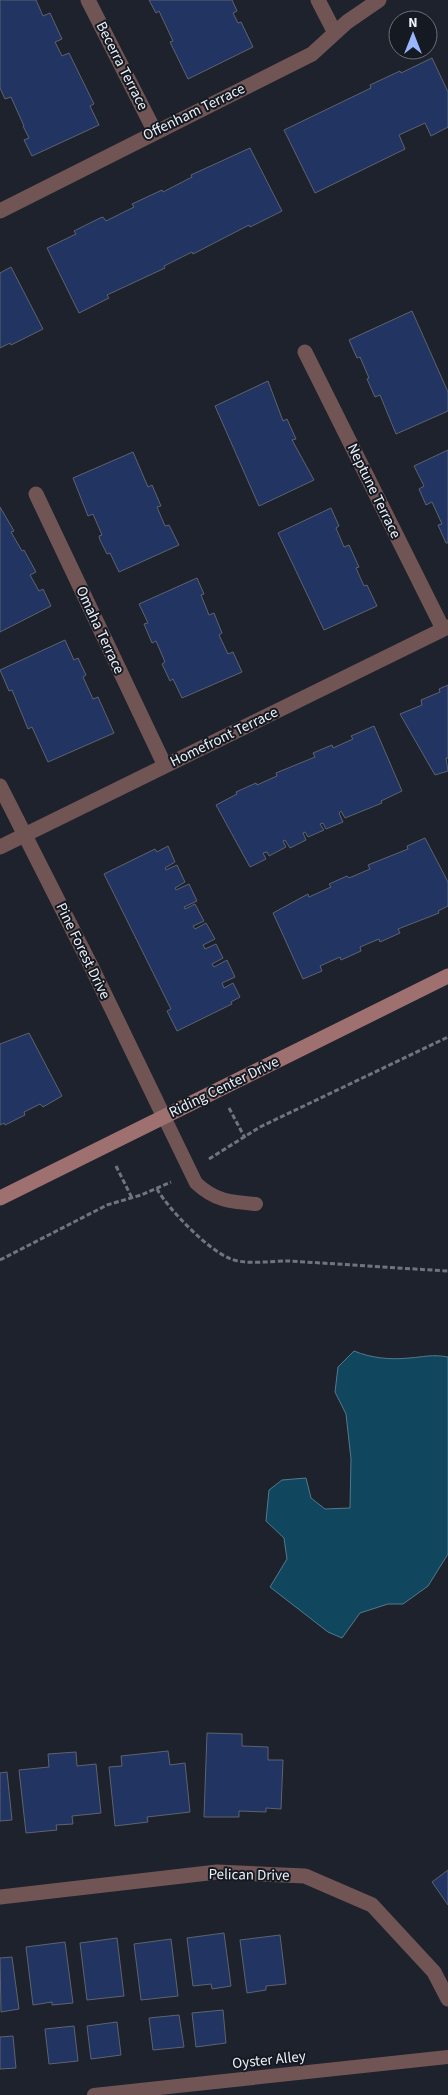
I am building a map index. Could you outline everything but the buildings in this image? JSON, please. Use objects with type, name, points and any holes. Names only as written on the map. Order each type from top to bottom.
[{"type":"street","name":"Becerra Terrace","points":[[88,0],[155,132]]},
{"type":"street","points":[[318,0],[335,33]]},
{"type":"street","name":"Offenham Terrace","points":[[2,205],[312,54],[335,33],[379,0]]},
{"type":"street","name":"Neptune Terrace","points":[[305,352],[446,628]]},
{"type":"street","name":"Omaha Terrace","points":[[36,494],[165,766]]},
{"type":"street","name":"Homefront Terrace","points":[[0,847],[446,628]]},
{"type":"street","name":"Pine Forest Drive","points":[[0,786],[164,1117]]},
{"type":"street","name":"Riding Center Drive","points":[[0,1198],[448,976]]},
{"type":"street","name":"Pelican Drive","points":[[0,1897],[217,1872],[305,1876],[372,1905],[434,1972],[448,1999]]},
{"type":"lane","points":[[164,1117],[196,1183],[219,1199],[256,1204]]},
{"type":"lane","name":"Oyster Alley","points":[[94,2095],[448,2058]]},
{"type":"path","points":[[206,1161],[260,1127],[448,1037]]},
{"type":"path","points":[[228,1106],[245,1138]]},
{"type":"path","points":[[114,1161],[132,1198]]},
{"type":"path","points":[[0,1260],[107,1206],[157,1190],[172,1182]]},
{"type":"path","points":[[157,1190],[171,1209],[201,1238],[230,1259],[239,1261],[287,1261],[448,1271]]},
{"type":"water","points":[[354,1351],[388,1359],[448,1357],[448,1554],[428,1586],[403,1604],[388,1604],[360,1613],[342,1638],[328,1632],[270,1587],[287,1559],[284,1538],[266,1521],[269,1490],[282,1480],[306,1478],[311,1498],[325,1509],[350,1508],[351,1459],[346,1414],[335,1392],[338,1367]]}]
